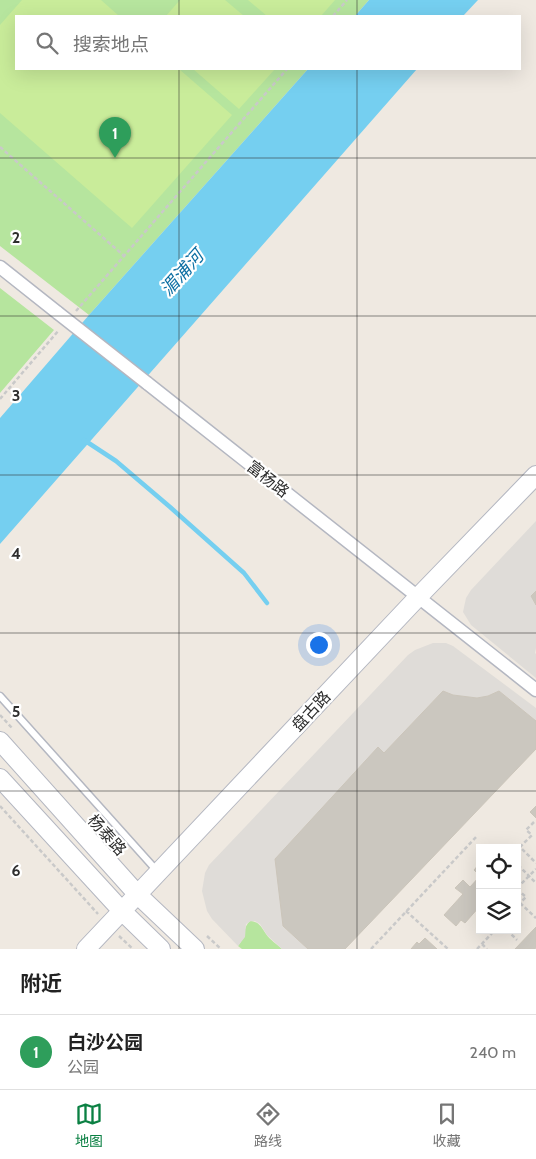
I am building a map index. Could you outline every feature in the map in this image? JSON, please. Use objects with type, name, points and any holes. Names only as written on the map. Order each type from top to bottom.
[{"type":"street","name":"富杨路","points":[[0,267],[536,690]]},
{"type":"street","name":"盘古路","points":[[86,949],[419,596],[536,475]]},
{"type":"street","name":"杨泰路","points":[[6,735],[138,895],[195,949]]},
{"type":"street","points":[[0,778],[122,911],[161,949]]},
{"type":"lane","points":[[0,696],[158,873]]},
{"type":"path","points":[[334,15],[348,0]]},
{"type":"path","points":[[0,147],[123,255],[286,70]]},
{"type":"path","points":[[0,715],[6,735]]},
{"type":"path","points":[[0,806],[108,926],[133,949]]},
{"type":"path","points":[[534,822],[526,830],[532,835],[520,847],[536,863]]},
{"type":"path","points":[[371,949],[477,836]]},
{"type":"path","points":[[521,868],[536,882]]},
{"type":"path","points":[[521,885],[536,869]]},
{"type":"path","points":[[521,893],[526,897],[521,902]]},
{"type":"path","points":[[521,904],[536,918]]},
{"type":"path","points":[[406,911],[448,949]]},
{"type":"path","points":[[201,930],[221,949]]},
{"type":"path","points":[[477,949],[491,934]]},
{"type":"path","points":[[511,934],[517,940]]},
{"type":"path","points":[[482,944],[487,949]]},
{"type":"green space","points":[[0,0],[369,0],[356,15],[15,15],[15,70],[307,70],[89,315],[0,246]]},
{"type":"green space","points":[[22,0],[101,0],[118,15],[15,15],[15,70],[180,70],[232,115],[132,228],[0,113],[0,25]]},
{"type":"green space","points":[[180,0],[225,0],[243,15],[167,15]]},
{"type":"green space","points":[[248,0],[335,0],[322,15],[266,15]]},
{"type":"green space","points":[[194,70],[274,70],[239,109]]},
{"type":"green space","points":[[0,288],[54,330],[0,393]]},
{"type":"green space","points":[[250,921],[258,924],[269,938],[282,949],[242,949],[238,946]]},
{"type":"shaded area","points":[[536,521],[536,591],[531,596],[536,605],[536,678],[471,625],[463,612],[466,598],[471,590]]},
{"type":"shaded area","points":[[433,643],[446,643],[453,646],[536,708],[536,721],[499,691],[477,698],[453,695],[443,691],[384,753],[276,859],[283,926],[308,949],[282,949],[267,935],[260,924],[255,921],[246,924],[245,937],[238,946],[212,919],[207,911],[202,891],[205,873],[209,865],[408,655]]},
{"type":"water","points":[[369,0],[478,0],[464,15],[356,15]]},
{"type":"water","name":"湄浦河","points":[[307,70],[416,70],[0,544],[0,418]]},
{"type":"building","points":[[536,591],[536,605],[531,596]]},
{"type":"building","points":[[443,691],[453,695],[477,698],[499,691],[536,721],[536,749],[345,949],[308,949],[283,926],[275,859],[378,747],[384,753]]},
{"type":"building","points":[[536,806],[536,818],[530,812]]},
{"type":"building","points":[[463,880],[470,887],[476,880],[476,911],[465,923],[461,920],[456,926],[444,915],[463,894],[455,888]]},
{"type":"building","points":[[536,927],[535,949],[515,949]]},
{"type":"building","points":[[425,938],[437,949],[411,949],[417,942],[419,944]]},
{"type":"waterway","points":[[84,440],[116,461],[170,507],[244,573],[267,603]]},
{"type":"place","name":"白沙公园","points":[[115,158]]}]
